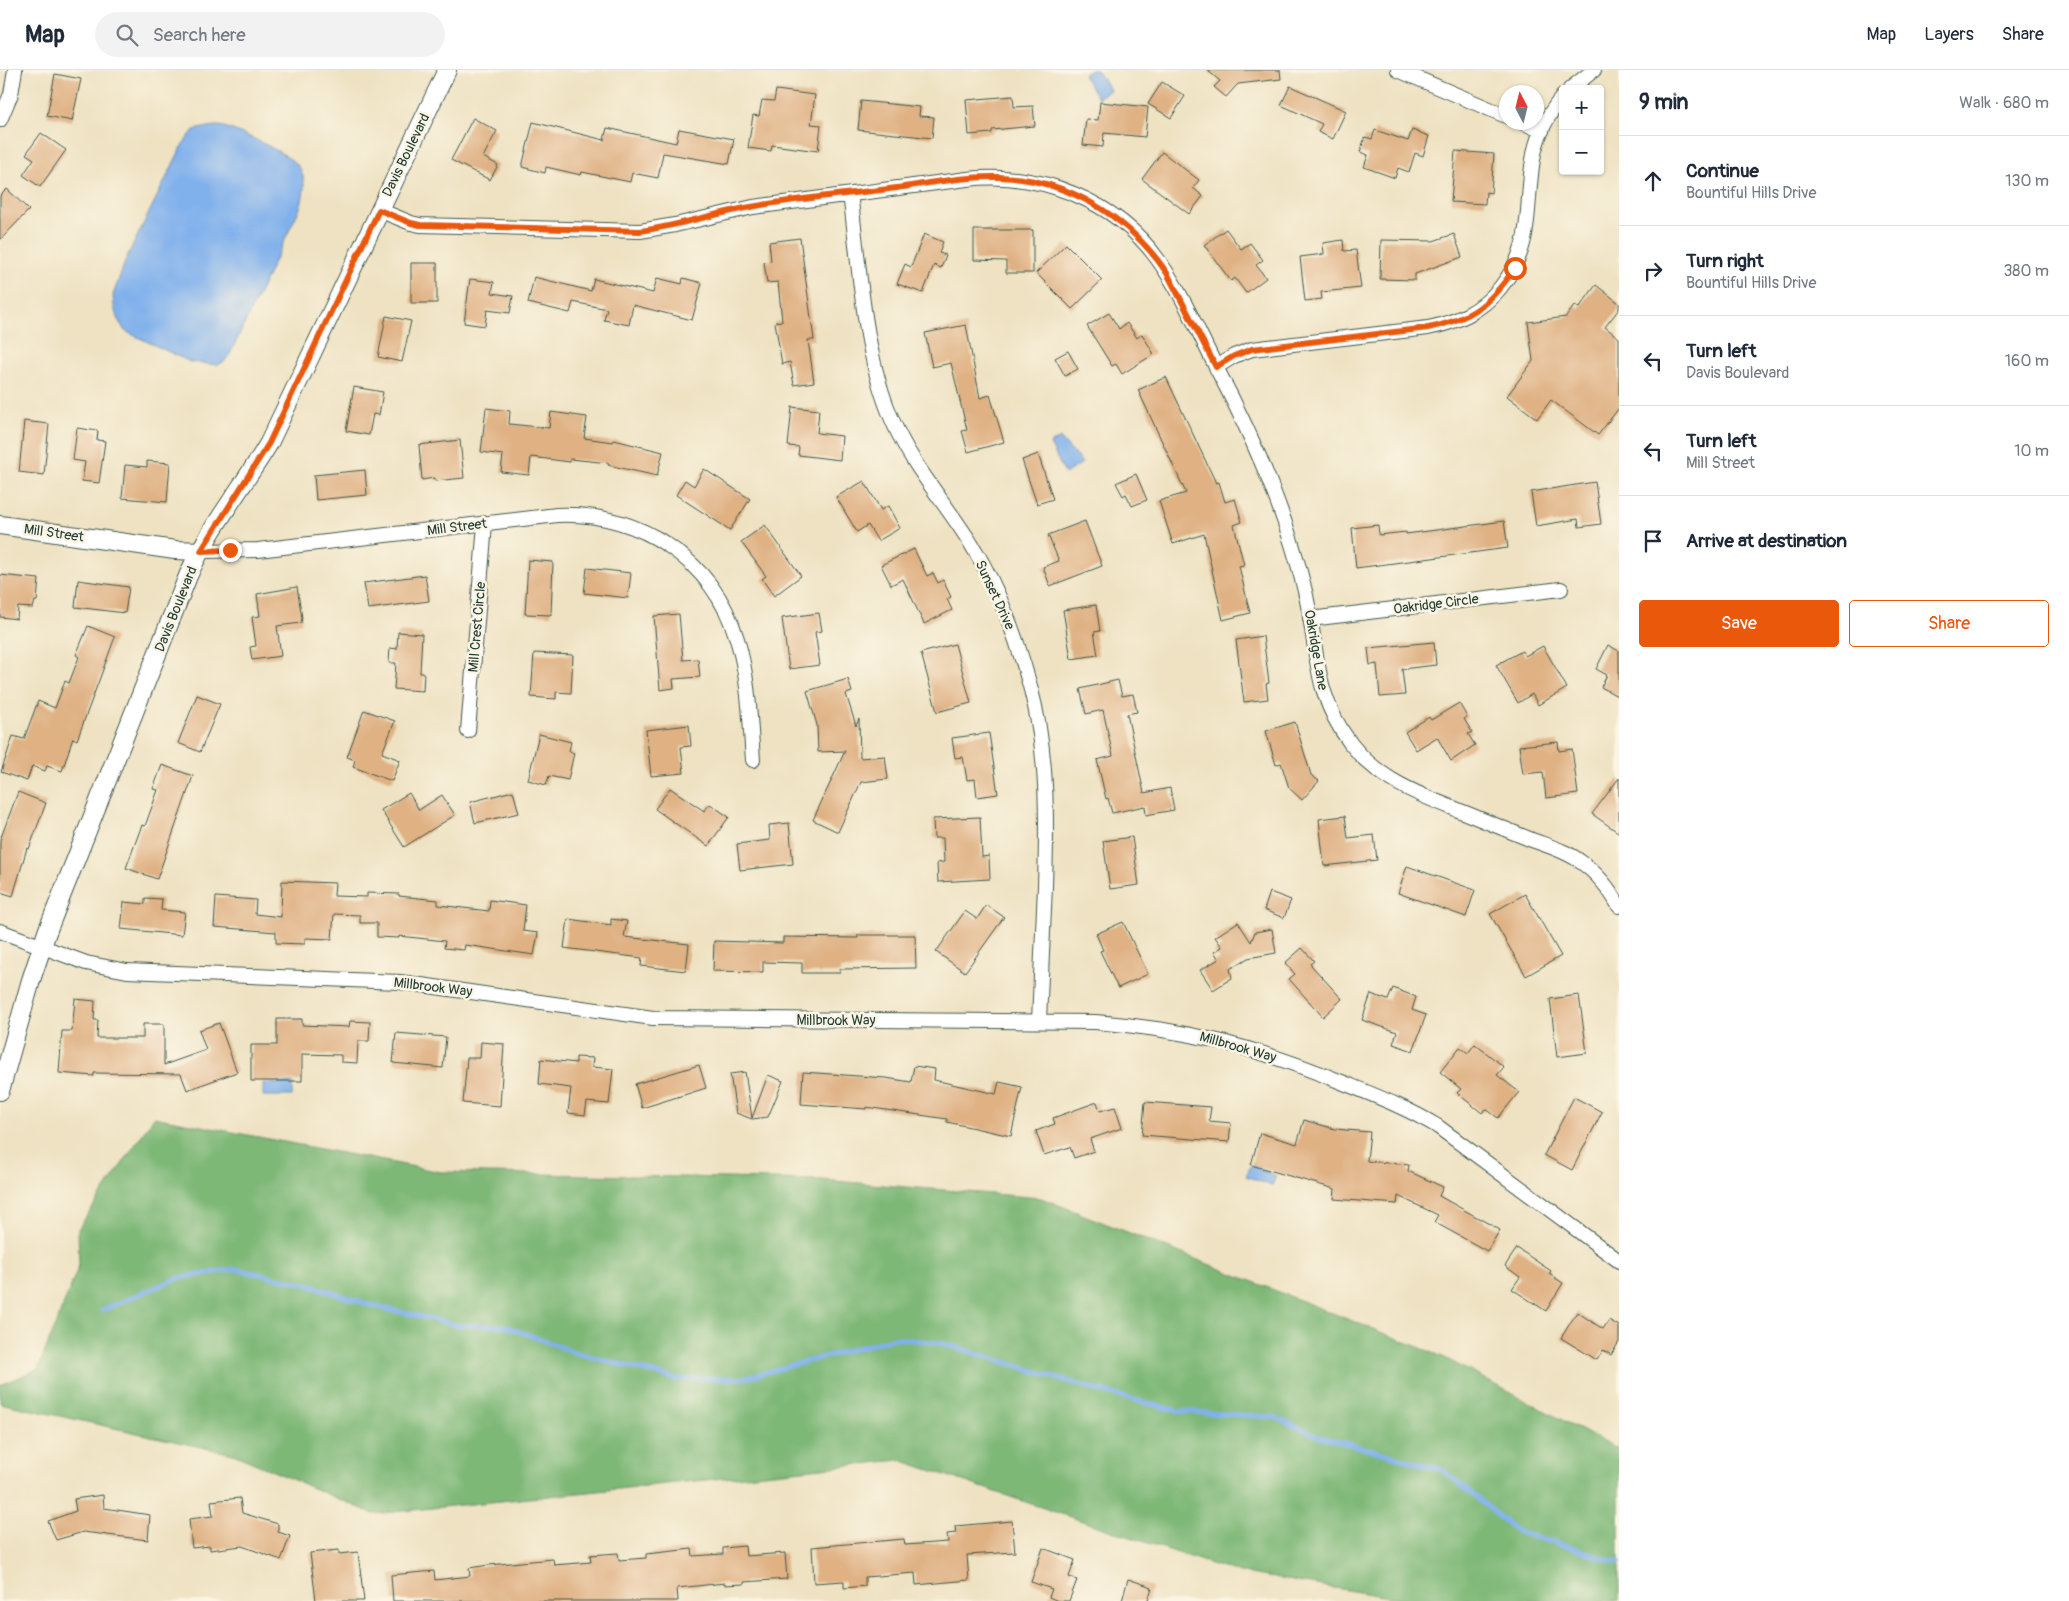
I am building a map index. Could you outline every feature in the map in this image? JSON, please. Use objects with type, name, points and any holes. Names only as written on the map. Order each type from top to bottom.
[{"type":"street","points":[[0,120],[11,94],[15,70]]},
{"type":"street","name":"Davis Boulevard","points":[[0,1091],[42,947],[188,576],[201,551],[269,443],[447,70]]},
{"type":"street","points":[[1398,70],[1499,113]]},
{"type":"street","points":[[1575,85],[1594,70]]},
{"type":"street","points":[[1544,127],[1559,102]]},
{"type":"street","points":[[1216,367],[1234,356],[1252,349],[1428,328],[1449,323],[1477,311],[1499,290],[1520,258],[1526,235],[1534,153],[1542,130]]},
{"type":"street","name":"Oakridge Lane","points":[[379,210],[420,225],[640,231],[753,207],[998,177],[1042,183],[1074,194],[1105,210],[1133,232],[1157,258],[1176,288],[1256,446],[1274,490],[1298,562],[1310,619],[1318,674],[1326,702],[1340,729],[1360,756],[1386,778],[1419,795],[1579,860],[1608,888],[1619,906]]},
{"type":"street","name":"Sunset Drive","points":[[850,194],[870,348],[884,399],[908,453],[961,528],[1000,600],[1021,656],[1038,719],[1046,794],[1039,1021]]},
{"type":"street","name":"Mill Street","points":[[0,525],[176,550],[201,551],[258,550],[557,515],[597,516],[643,531],[664,542],[685,557],[704,576],[719,597],[730,618],[738,641],[750,710],[753,760]]},
{"type":"street","name":"Mill Crest Circle","points":[[468,730],[485,524]]},
{"type":"street","name":"Oakridge Circle","points":[[1310,619],[1562,589]]},
{"type":"street","name":"Millbrook Way","points":[[0,931],[86,963],[127,971],[400,982],[653,1018],[1095,1022],[1163,1028],[1214,1039],[1306,1067],[1390,1101],[1437,1126],[1619,1261]]},
{"type":"green space","points":[[154,1117],[441,1172],[822,1180],[1041,1198],[1441,1356],[1619,1450],[1619,1601],[1413,1601],[1232,1571],[900,1460],[374,1514],[233,1454],[0,1403],[0,1385],[38,1369],[79,1265],[78,1229]]},
{"type":"water","points":[[1091,70],[1097,70],[1110,90],[1098,98],[1083,75]]},
{"type":"water","points":[[208,127],[225,127],[279,152],[297,164],[303,175],[304,184],[300,208],[230,354],[225,361],[218,365],[190,362],[125,331],[117,318],[113,295],[126,259],[183,144],[194,130]]},
{"type":"water","points":[[1060,438],[1082,463],[1065,474],[1050,444]]},
{"type":"water","points":[[263,1083],[293,1083],[292,1096],[263,1096]]},
{"type":"water","points":[[1251,1165],[1276,1176],[1272,1186],[1246,1176]]},
{"type":"building","points":[[1207,70],[1280,70],[1281,79],[1238,84],[1226,97],[1214,87],[1220,81]]},
{"type":"building","points":[[55,74],[81,79],[72,121],[47,116]]},
{"type":"building","points":[[1162,82],[1185,96],[1171,118],[1148,104]]},
{"type":"building","points":[[1290,86],[1346,111],[1333,139],[1318,132],[1322,124],[1281,105]]},
{"type":"building","points":[[776,90],[815,95],[811,124],[821,125],[818,151],[772,145],[771,151],[748,148],[753,115],[759,116],[762,100],[774,101]]},
{"type":"building","points":[[1013,96],[1014,107],[1033,106],[1035,126],[992,130],[992,133],[969,135],[966,100]]},
{"type":"building","points":[[861,101],[920,107],[919,116],[934,117],[932,138],[858,130]]},
{"type":"building","points":[[1100,102],[1148,107],[1145,137],[1104,133],[1103,147],[1083,145],[1086,119],[1098,120]]},
{"type":"building","points":[[473,118],[497,131],[483,157],[498,165],[490,180],[451,160]]},
{"type":"building","points":[[533,122],[604,140],[607,128],[676,143],[679,129],[734,139],[729,164],[663,153],[658,178],[632,173],[630,182],[582,172],[581,175],[546,167],[545,173],[522,167]]},
{"type":"building","points":[[1375,130],[1408,141],[1412,130],[1429,136],[1423,156],[1415,153],[1409,172],[1398,168],[1395,178],[1364,167],[1368,155],[1360,152],[1365,137],[1372,139]]},
{"type":"building","points":[[41,133],[66,150],[40,187],[23,175],[34,159],[26,154]]},
{"type":"building","points":[[1455,151],[1494,154],[1491,193],[1486,192],[1485,204],[1451,202]]},
{"type":"building","points":[[1162,152],[1199,180],[1193,188],[1203,196],[1189,214],[1142,179]]},
{"type":"building","points":[[7,189],[29,210],[0,240],[0,196]]},
{"type":"building","points":[[1226,229],[1241,249],[1250,243],[1263,260],[1256,265],[1266,278],[1246,293],[1235,278],[1231,281],[1204,245]]},
{"type":"building","points":[[974,230],[1033,230],[1033,273],[1006,273],[1006,261],[974,260]]},
{"type":"building","points":[[924,234],[943,242],[939,253],[946,255],[941,268],[934,265],[923,293],[897,284],[905,264],[911,267]]},
{"type":"building","points":[[1454,234],[1462,257],[1415,274],[1415,280],[1380,279],[1381,240],[1433,241]]},
{"type":"building","points":[[800,238],[814,340],[808,340],[814,382],[794,385],[790,362],[782,364],[775,322],[782,321],[778,282],[767,283],[764,262],[771,261],[769,242]]},
{"type":"building","points":[[1343,240],[1344,251],[1356,250],[1361,288],[1321,292],[1322,299],[1305,301],[1300,257],[1324,254],[1323,243]]},
{"type":"building","points":[[1066,244],[1102,280],[1072,309],[1036,273]]},
{"type":"building","points":[[411,263],[437,263],[437,303],[411,303]]},
{"type":"building","points":[[534,277],[591,291],[594,279],[653,293],[657,278],[682,284],[683,278],[702,283],[692,320],[633,305],[629,325],[604,320],[607,309],[573,302],[570,313],[528,303]]},
{"type":"building","points":[[470,279],[494,282],[492,293],[513,296],[510,313],[487,310],[485,326],[464,323]]},
{"type":"building","points":[[1596,285],[1619,303],[1619,309],[1605,327],[1619,338],[1619,408],[1598,435],[1551,400],[1537,419],[1507,396],[1533,361],[1528,322],[1566,317],[1575,305],[1579,308]]},
{"type":"building","points":[[1109,313],[1119,329],[1127,323],[1137,338],[1142,334],[1154,354],[1122,374],[1116,364],[1112,366],[1087,326]]},
{"type":"building","points":[[386,316],[411,321],[402,362],[378,357]]},
{"type":"building","points":[[966,325],[980,398],[990,395],[1004,442],[968,452],[962,431],[967,430],[951,363],[932,367],[925,333]]},
{"type":"building","points":[[1068,351],[1078,369],[1065,376],[1055,358]]},
{"type":"building","points":[[1166,377],[1216,483],[1219,482],[1225,502],[1235,499],[1242,522],[1234,525],[1244,565],[1239,566],[1250,613],[1223,620],[1204,534],[1173,544],[1159,501],[1186,493],[1138,390]]},
{"type":"building","points":[[354,387],[383,392],[379,415],[373,414],[369,435],[346,431]]},
{"type":"building","points":[[792,407],[819,410],[817,433],[842,436],[840,460],[798,455],[799,447],[788,446]]},
{"type":"building","points":[[486,408],[510,411],[509,424],[549,428],[551,412],[587,417],[584,438],[613,442],[614,440],[663,452],[657,476],[608,465],[609,463],[570,459],[570,462],[531,457],[529,475],[501,472],[503,455],[481,452]]},
{"type":"building","points":[[24,421],[49,424],[44,475],[19,472]]},
{"type":"building","points":[[77,428],[98,431],[97,440],[105,441],[99,483],[82,481],[85,462],[73,460]]},
{"type":"building","points":[[460,440],[464,478],[435,481],[434,478],[422,480],[419,445]]},
{"type":"building","points":[[1038,454],[1053,499],[1037,504],[1022,460]]},
{"type":"building","points":[[147,461],[170,463],[167,502],[122,498],[125,465],[147,467]]},
{"type":"building","points":[[704,469],[750,499],[730,530],[676,495],[685,480],[694,486]]},
{"type":"building","points":[[365,470],[367,495],[316,500],[314,475]]},
{"type":"building","points":[[1136,474],[1147,500],[1132,506],[1126,494],[1123,496],[1116,483]]},
{"type":"building","points":[[864,481],[881,510],[888,506],[900,528],[878,541],[868,525],[857,532],[836,497]]},
{"type":"building","points":[[1595,482],[1601,524],[1579,527],[1578,519],[1536,526],[1531,492]]},
{"type":"building","points":[[1085,521],[1102,566],[1050,586],[1043,567],[1059,561],[1048,535]]},
{"type":"building","points":[[1504,521],[1508,548],[1356,568],[1352,528],[1378,525],[1379,535],[1406,532],[1406,534]]},
{"type":"building","points":[[765,525],[801,576],[774,596],[762,579],[766,576],[741,542]]},
{"type":"building","points":[[914,549],[927,576],[933,573],[938,583],[943,580],[951,597],[947,599],[952,610],[924,624],[903,579],[891,585],[881,565]]},
{"type":"building","points":[[528,560],[553,562],[551,615],[525,614]]},
{"type":"building","points":[[587,568],[631,573],[628,598],[584,593]]},
{"type":"building","points":[[0,575],[39,579],[37,601],[35,601],[33,608],[18,607],[17,619],[0,617]]},
{"type":"building","points":[[425,575],[429,601],[368,609],[364,583]]},
{"type":"building","points":[[78,580],[129,587],[125,613],[75,607]]},
{"type":"building","points":[[297,587],[302,618],[301,623],[277,626],[281,656],[252,660],[250,647],[256,646],[252,617],[260,616],[257,594]]},
{"type":"building","points":[[1096,605],[1100,631],[1094,632],[1098,655],[1071,659],[1063,610]]},
{"type":"building","points":[[819,613],[822,631],[815,632],[820,665],[789,669],[782,618]]},
{"type":"building","points":[[679,614],[683,660],[698,659],[700,677],[673,679],[674,688],[660,690],[654,616]]},
{"type":"building","points":[[88,626],[115,637],[77,740],[73,738],[62,771],[47,766],[45,771],[32,766],[27,781],[1,772],[13,736],[24,739],[38,701],[55,708],[65,681],[69,683],[79,657],[76,655]]},
{"type":"building","points":[[398,632],[422,634],[420,673],[424,673],[423,691],[394,689],[396,663],[389,663],[390,648],[397,649]]},
{"type":"building","points":[[1263,636],[1269,683],[1266,684],[1268,699],[1244,702],[1236,640]]},
{"type":"building","points":[[1434,642],[1436,665],[1402,669],[1405,695],[1380,697],[1377,664],[1370,665],[1368,648]]},
{"type":"building","points":[[955,644],[971,703],[937,712],[921,653]]},
{"type":"building","points":[[1608,645],[1619,651],[1619,697],[1601,687],[1607,675],[1596,669]]},
{"type":"building","points":[[1543,646],[1567,688],[1538,705],[1532,694],[1518,703],[1496,665],[1522,651],[1525,656]]},
{"type":"building","points":[[534,653],[573,655],[571,693],[556,692],[556,699],[531,697]]},
{"type":"building","points":[[848,679],[852,692],[846,694],[856,726],[859,719],[860,758],[885,756],[888,779],[861,782],[838,832],[813,820],[845,751],[818,752],[817,725],[807,691]]},
{"type":"building","points":[[1118,680],[1122,696],[1133,694],[1137,712],[1127,714],[1144,793],[1170,788],[1174,810],[1146,815],[1145,806],[1112,813],[1108,798],[1106,799],[1097,760],[1113,756],[1103,710],[1086,714],[1080,689]]},
{"type":"building","points":[[197,695],[220,704],[200,752],[178,743]]},
{"type":"building","points":[[1459,703],[1467,717],[1464,719],[1472,732],[1468,734],[1475,745],[1451,761],[1437,737],[1416,750],[1405,732],[1429,717],[1431,720]]},
{"type":"building","points":[[364,710],[395,721],[382,753],[400,760],[392,781],[353,767],[355,760],[347,757]]},
{"type":"building","points":[[1295,722],[1311,775],[1319,781],[1302,800],[1289,788],[1281,763],[1276,765],[1266,731]]},
{"type":"building","points":[[689,725],[691,746],[681,747],[684,773],[651,776],[646,730]]},
{"type":"building","points":[[989,733],[998,794],[977,797],[975,779],[967,780],[963,757],[955,758],[952,738]]},
{"type":"building","points":[[539,734],[571,742],[569,751],[574,753],[568,780],[549,776],[546,785],[528,780]]},
{"type":"building","points":[[1558,742],[1559,751],[1572,749],[1578,794],[1546,798],[1543,772],[1523,774],[1519,746]]},
{"type":"building","points":[[162,765],[193,776],[157,879],[126,868],[142,825],[145,826],[158,790],[153,789]]},
{"type":"building","points":[[1619,778],[1619,833],[1592,814]]},
{"type":"building","points":[[670,788],[704,811],[710,804],[729,817],[708,846],[655,809]]},
{"type":"building","points":[[513,791],[519,813],[475,823],[470,802]]},
{"type":"building","points":[[18,792],[46,803],[29,849],[27,848],[13,896],[0,892],[0,840]]},
{"type":"building","points":[[409,793],[419,810],[442,795],[455,815],[404,847],[381,810]]},
{"type":"building","points":[[1345,816],[1348,838],[1374,835],[1377,860],[1324,866],[1319,819]]},
{"type":"building","points":[[980,817],[982,857],[989,856],[990,879],[938,882],[937,863],[944,862],[943,838],[934,838],[933,819]]},
{"type":"building","points":[[789,823],[793,864],[740,870],[737,844],[770,840],[769,825]]},
{"type":"building","points":[[1132,837],[1139,885],[1110,889],[1103,841]]},
{"type":"building","points":[[1407,866],[1475,890],[1466,917],[1398,893]]},
{"type":"building","points":[[282,881],[335,883],[334,896],[367,897],[367,893],[399,894],[399,896],[438,900],[438,905],[489,911],[490,900],[526,905],[523,931],[538,933],[534,955],[465,945],[464,950],[444,948],[445,941],[399,936],[399,938],[377,937],[377,923],[360,923],[360,915],[334,914],[332,939],[305,938],[305,944],[276,943],[276,932],[214,927],[216,897],[256,900],[255,914],[281,917]]},
{"type":"building","points":[[1270,892],[1291,900],[1284,918],[1264,910]]},
{"type":"building","points":[[1525,894],[1561,956],[1526,976],[1490,914]]},
{"type":"building","points":[[145,898],[162,899],[161,910],[185,912],[182,935],[121,929],[124,902],[145,904]]},
{"type":"building","points":[[986,905],[1004,917],[965,972],[936,952],[965,911],[977,919]]},
{"type":"building","points":[[568,919],[611,925],[611,919],[627,921],[624,937],[689,944],[686,971],[641,966],[642,958],[564,948]]},
{"type":"building","points":[[1123,922],[1148,974],[1118,988],[1100,951],[1103,950],[1096,934]]},
{"type":"building","points":[[1238,922],[1251,942],[1255,932],[1272,929],[1276,953],[1248,958],[1230,969],[1232,978],[1213,990],[1200,970],[1219,959],[1214,952],[1222,947],[1215,937]]},
{"type":"building","points":[[858,935],[915,935],[916,968],[840,969],[840,973],[802,973],[802,963],[763,962],[763,972],[713,971],[714,941],[783,943],[783,937],[858,938]]},
{"type":"building","points":[[1302,948],[1314,961],[1310,964],[1342,999],[1323,1017],[1289,979],[1295,974],[1285,963]]},
{"type":"building","points":[[1393,988],[1416,997],[1412,1010],[1426,1015],[1413,1051],[1393,1044],[1397,1032],[1362,1020],[1371,994],[1388,1000]]},
{"type":"building","points":[[1579,995],[1587,1053],[1557,1057],[1550,999]]},
{"type":"building","points":[[75,999],[95,1001],[94,1020],[98,1020],[97,1038],[143,1038],[143,1024],[164,1024],[164,1065],[206,1050],[199,1030],[219,1023],[237,1072],[187,1090],[181,1074],[94,1073],[94,1076],[59,1073],[62,1031],[72,1031]]},
{"type":"building","points":[[277,1019],[302,1019],[302,1025],[349,1027],[350,1021],[370,1022],[369,1041],[358,1041],[357,1063],[341,1062],[341,1055],[302,1054],[302,1081],[251,1081],[251,1045],[277,1045]]},
{"type":"building","points":[[396,1033],[446,1037],[443,1068],[393,1063]]},
{"type":"building","points":[[481,1042],[504,1044],[500,1106],[463,1103],[467,1058],[480,1058]]},
{"type":"building","points":[[1475,1044],[1504,1067],[1497,1075],[1519,1092],[1498,1118],[1486,1109],[1482,1113],[1457,1093],[1461,1089],[1440,1072],[1460,1047],[1468,1053]]},
{"type":"building","points":[[576,1057],[593,1058],[592,1067],[613,1069],[609,1104],[587,1102],[585,1115],[568,1113],[571,1088],[539,1084],[541,1059],[576,1063]]},
{"type":"building","points":[[699,1065],[706,1088],[642,1108],[635,1084]]},
{"type":"building","points":[[914,1066],[935,1069],[934,1080],[996,1094],[999,1082],[1022,1087],[1011,1136],[947,1122],[947,1119],[866,1107],[866,1109],[801,1104],[803,1072],[886,1078],[911,1082]]},
{"type":"building","points":[[745,1072],[752,1118],[768,1075],[783,1081],[768,1117],[752,1119],[736,1113],[730,1074]]},
{"type":"building","points":[[1574,1097],[1602,1112],[1572,1170],[1544,1155]]},
{"type":"building","points":[[1097,1102],[1100,1111],[1115,1107],[1122,1128],[1090,1139],[1094,1151],[1074,1158],[1070,1147],[1044,1155],[1036,1131],[1055,1124],[1053,1118]]},
{"type":"building","points":[[1145,1102],[1211,1107],[1209,1121],[1231,1123],[1229,1142],[1142,1135]]},
{"type":"building","points":[[1304,1120],[1335,1129],[1370,1132],[1367,1161],[1409,1165],[1408,1171],[1443,1187],[1439,1196],[1500,1230],[1487,1251],[1434,1222],[1438,1215],[1398,1196],[1397,1204],[1334,1199],[1335,1189],[1251,1165],[1260,1133],[1297,1144]]},
{"type":"building","points":[[1517,1248],[1551,1271],[1549,1274],[1563,1283],[1546,1311],[1512,1289],[1520,1277],[1505,1266]]},
{"type":"building","points":[[1577,1312],[1603,1329],[1609,1320],[1619,1326],[1619,1342],[1611,1355],[1603,1350],[1597,1360],[1561,1338]]},
{"type":"building","points":[[103,1495],[104,1508],[150,1515],[148,1540],[83,1532],[56,1540],[48,1521],[76,1511],[74,1499]]},
{"type":"building","points":[[240,1498],[242,1513],[278,1524],[278,1532],[290,1536],[281,1560],[242,1546],[210,1550],[210,1546],[192,1548],[189,1519],[213,1516],[211,1501]]},
{"type":"building","points":[[1012,1521],[1015,1552],[967,1555],[969,1580],[916,1585],[915,1573],[865,1577],[865,1586],[844,1588],[844,1581],[814,1583],[812,1547],[904,1539],[905,1545],[948,1542],[947,1534],[956,1533],[955,1526]]},
{"type":"building","points":[[745,1546],[746,1556],[785,1553],[787,1579],[677,1588],[678,1601],[393,1601],[391,1575],[434,1571],[435,1580],[470,1576],[469,1568],[489,1565],[553,1559],[554,1565],[591,1562],[590,1555],[618,1553],[619,1560],[646,1558],[646,1554],[692,1549],[693,1556],[723,1554],[723,1548]]},
{"type":"building","points":[[1043,1548],[1075,1560],[1069,1577],[1077,1580],[1069,1601],[1058,1601],[1049,1597],[1052,1589],[1031,1582]]},
{"type":"building","points":[[339,1550],[339,1554],[358,1552],[364,1601],[316,1601],[310,1553]]},
{"type":"building","points":[[1128,1579],[1152,1587],[1148,1601],[1122,1601]]},
{"type":"waterway","points":[[102,1310],[178,1278],[235,1269],[306,1284],[370,1305],[457,1325],[505,1326],[577,1353],[676,1379],[745,1378],[895,1338],[941,1343],[1097,1390],[1178,1411],[1274,1417],[1320,1437],[1443,1470],[1518,1532],[1619,1563]]},
{"type":"route","points":[[230,550],[201,551],[214,528],[252,473],[269,443],[379,210],[420,225],[640,231],[753,207],[850,194],[982,177],[1027,180],[1058,188],[1089,201],[1105,210],[1133,232],[1157,258],[1167,273],[1216,367],[1244,351],[1261,347],[1428,328],[1449,323],[1477,311],[1488,302],[1515,268]]}]
